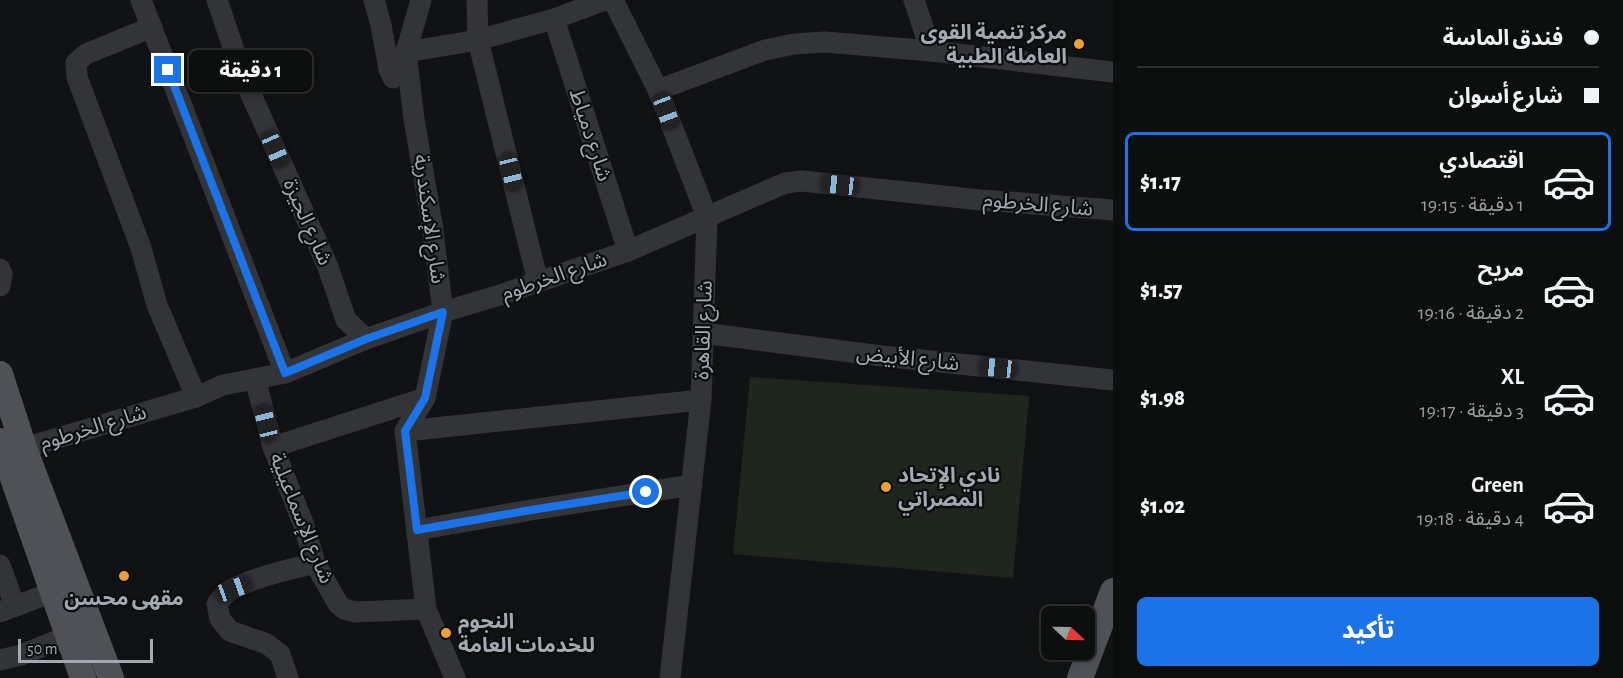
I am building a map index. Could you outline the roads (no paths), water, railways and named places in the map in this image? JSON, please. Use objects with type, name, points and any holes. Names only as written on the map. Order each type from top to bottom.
[{"type":"main road","points":[[0,374],[9,447],[53,592],[83,678]]},
{"type":"main road","points":[[9,447],[111,678]]},
{"type":"main road","points":[[1080,678],[1106,631],[1112,599]]},
{"type":"street","points":[[141,0],[285,373]]},
{"type":"street","name":"شارع الجيزة","points":[[217,0],[242,74],[328,267],[346,320],[366,339]]},
{"type":"street","points":[[374,0],[389,69],[414,119]]},
{"type":"street","name":"شارع الإسكندرية","points":[[405,431],[425,398],[443,312],[406,52],[421,0]]},
{"type":"street","points":[[477,0],[478,40],[538,282]]},
{"type":"street","points":[[389,69],[406,52],[478,40],[554,20],[605,0]]},
{"type":"street","name":"شارع القاهرة","points":[[613,0],[658,90],[707,217],[701,400],[670,678]]},
{"type":"street","points":[[914,0],[931,51]]},
{"type":"street","name":"شارع دمياط","points":[[554,20],[627,251]]},
{"type":"street","points":[[152,27],[86,54],[76,63],[77,77],[141,248],[157,305],[196,397]]},
{"type":"street","points":[[658,90],[765,50],[794,44],[825,42],[931,51],[1113,72]]},
{"type":"street","name":"شارع الخرطوم","points":[[9,447],[196,397],[223,385],[285,373],[366,339],[627,251],[785,183],[802,181],[981,200],[1113,210]]},
{"type":"street","points":[[0,269],[2,274],[0,286]]},
{"type":"street","name":"شارع الأبيض","points":[[703,333],[882,356],[1113,380]]},
{"type":"street","name":"شارع الإسماعيلية","points":[[255,379],[273,447],[303,523],[315,563],[338,604],[344,609],[356,612],[426,609]]},
{"type":"street","points":[[273,447],[425,398]]},
{"type":"street","points":[[455,678],[426,609],[405,431],[701,400]]},
{"type":"street","points":[[417,530],[692,485]]},
{"type":"street","points":[[288,678],[280,654],[267,644],[230,631],[220,619],[217,604],[233,589],[272,574],[315,563]]},
{"type":"street","points":[[0,565],[8,609],[53,592]]},
{"type":"street","points":[[0,660],[21,655],[68,636]]},
{"type":"place","name":"مركز تنمية القوى العاملة الطبية","points":[[1079,44]]},
{"type":"place","name":"نادي الإتحاد المصراتي","points":[[886,487]]},
{"type":"place","name":"مقهى محسن","points":[[124,576]]},
{"type":"place","name":"النجوم للخدمات العامة","points":[[446,633]]}]
